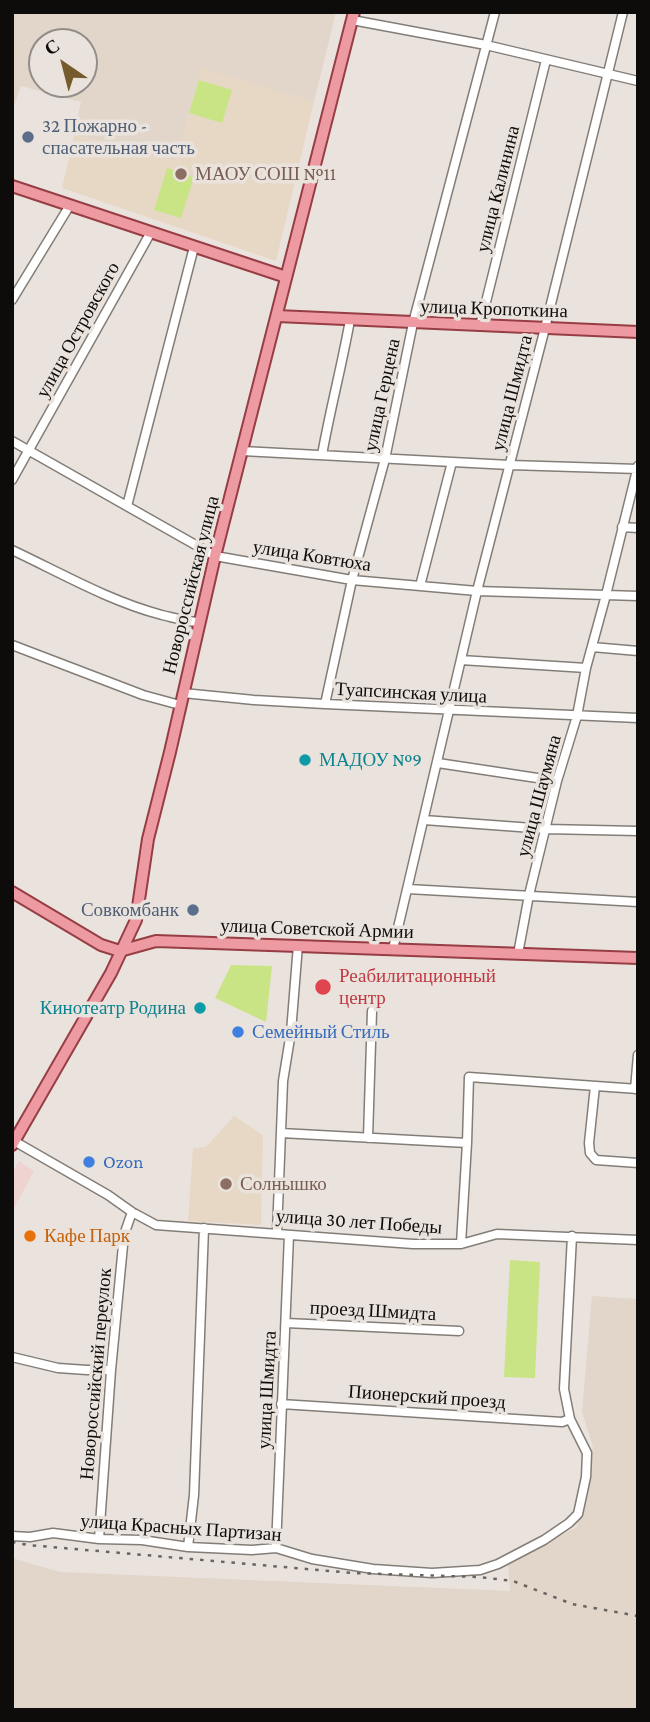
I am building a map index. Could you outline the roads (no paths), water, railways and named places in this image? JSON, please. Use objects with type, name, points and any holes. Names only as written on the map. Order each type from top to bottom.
[{"type":"main road","name":"Новороссийская улица","points":[[14,1138],[106,982],[136,920],[148,839],[215,556],[353,16]]},
{"type":"main road","points":[[12,186],[286,277]]},
{"type":"main road","name":"улица Кропоткина","points":[[277,316],[638,332]]},
{"type":"main road","points":[[12,892],[101,945],[120,951]]},
{"type":"main road","name":"улица Советской Армии","points":[[120,951],[156,941],[638,958]]},
{"type":"street","name":"улица Герцена","points":[[325,704],[352,580],[385,459],[413,323],[495,12]]},
{"type":"street","name":"улица Шмидта","points":[[393,949],[477,591],[623,12]]},
{"type":"street","points":[[353,16],[638,81]]},
{"type":"street","name":"улица Калинина","points":[[480,326],[546,60]]},
{"type":"street","points":[[12,300],[70,205]]},
{"type":"street","name":"улица Островского","points":[[12,480],[151,232]]},
{"type":"street","points":[[127,506],[194,247]]},
{"type":"street","points":[[322,455],[350,320]]},
{"type":"street","name":"улица Ковтюха","points":[[12,440],[215,556],[352,580],[477,591],[638,596]]},
{"type":"street","points":[[242,451],[510,465],[637,468]]},
{"type":"street","points":[[420,586],[452,462]]},
{"type":"street","name":"улица Шаумяна","points":[[518,954],[545,829],[577,716],[586,668],[607,595],[637,468]]},
{"type":"street","points":[[622,527],[638,528]]},
{"type":"street","points":[[12,550],[118,601],[189,622],[200,622]]},
{"type":"street","points":[[12,645],[143,695],[180,705]]},
{"type":"street","points":[[592,647],[638,652]]},
{"type":"street","points":[[461,660],[586,668]]},
{"type":"street","name":"Туапсинская улица","points":[[183,693],[325,704],[638,718]]},
{"type":"street","points":[[438,762],[557,781]]},
{"type":"street","points":[[424,820],[545,829],[638,831]]},
{"type":"street","points":[[408,889],[638,902]]},
{"type":"street","points":[[277,1233],[284,1081],[298,946]]},
{"type":"street","points":[[368,1138],[372,1012]]},
{"type":"street","points":[[461,1244],[469,1077],[636,1089],[638,1055]]},
{"type":"street","points":[[595,1086],[590,1153],[596,1160],[638,1163]]},
{"type":"street","points":[[281,1133],[467,1143]]},
{"type":"street","name":"улица 30 лет Победы","points":[[14,1138],[108,1195],[132,1213],[156,1225],[413,1244],[461,1244],[497,1234],[638,1240]]},
{"type":"street","name":"Новороссийский переулок","points":[[99,1539],[124,1236],[132,1213]]},
{"type":"street","points":[[188,1547],[194,1495],[204,1228]]},
{"type":"street","name":"улица Шмидта","points":[[276,1548],[289,1235]]},
{"type":"street","name":"улица Красных Партизан","points":[[12,1536],[53,1532],[188,1547],[252,1550],[276,1548],[312,1559],[373,1569],[432,1573],[480,1570],[544,1540],[578,1514],[586,1477],[587,1453],[570,1419],[564,1389],[572,1236]]},
{"type":"street","name":"проезд Шмидта","points":[[286,1323],[459,1331]]},
{"type":"street","points":[[12,1357],[58,1368],[111,1370]]},
{"type":"street","name":"Пионерский проезд","points":[[281,1404],[562,1422],[570,1419]]},
{"type":"railway","points":[[12,1542],[353,1573],[479,1577],[513,1581],[572,1604],[638,1616]]},
{"type":"place","name":"32 Пожарно - спасательная часть","points":[[28,137]]},
{"type":"place","name":"МАОУ СОШ №11","points":[[181,174]]},
{"type":"place","name":"МАДОУ №9","points":[[305,760]]},
{"type":"place","name":"Совкомбанк","points":[[193,910]]},
{"type":"place","name":"Реабилитационный центр","points":[[323,987]]},
{"type":"place","name":"Кинотеатр Родина","points":[[200,1008]]},
{"type":"place","name":"Семейный Стиль","points":[[238,1032]]},
{"type":"place","name":"Ozon","points":[[89,1162]]},
{"type":"place","name":"Солнышко","points":[[226,1184]]},
{"type":"place","name":"Кафе Парк","points":[[30,1236]]}]
